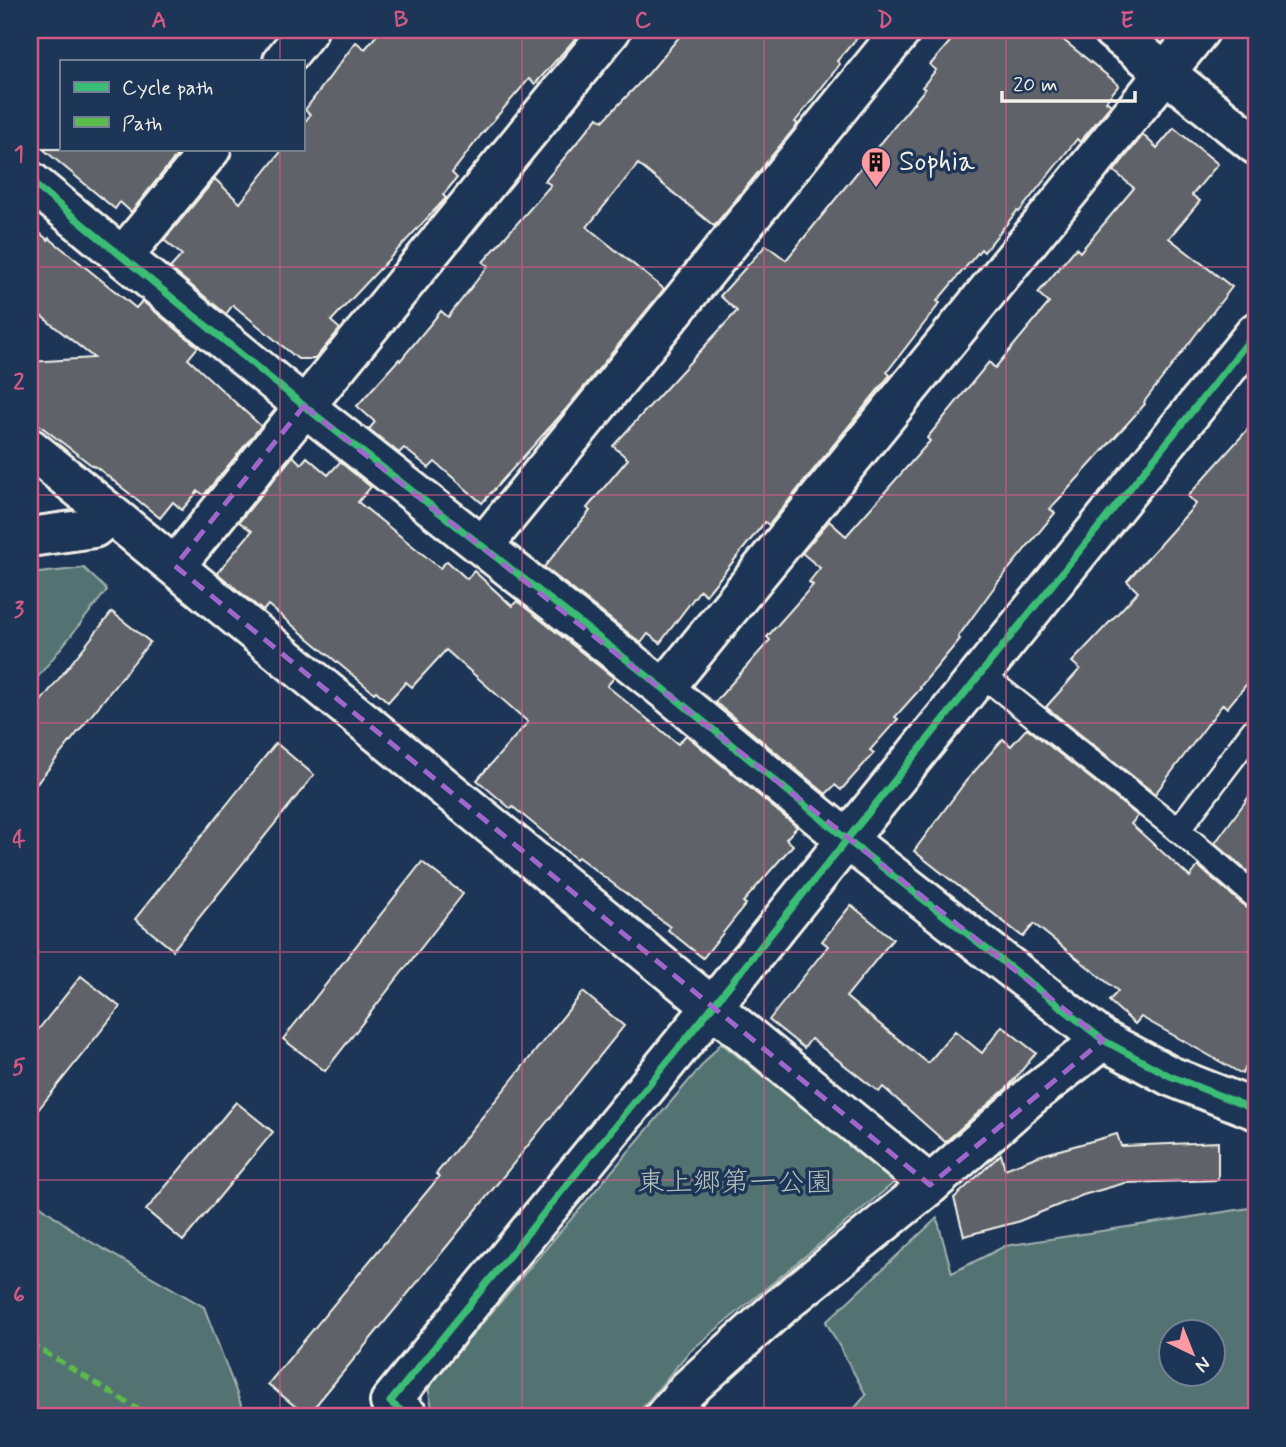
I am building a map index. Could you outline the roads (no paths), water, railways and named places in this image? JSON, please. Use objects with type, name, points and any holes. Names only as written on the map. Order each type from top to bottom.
[{"type":"street","points":[[284,60],[308,30]]},
{"type":"street","points":[[175,566],[611,30]]},
{"type":"street","points":[[483,546],[902,30]]},
{"type":"street","points":[[1112,30],[1256,145]]},
{"type":"street","points":[[664,689],[1200,30]]},
{"type":"street","points":[[123,256],[210,150]]},
{"type":"street","points":[[30,181],[304,406],[664,689],[846,839],[1103,1040],[1170,1076],[1256,1110]]},
{"type":"street","points":[[392,1412],[846,839],[1256,331]]},
{"type":"street","points":[[30,448],[930,1185]]},
{"type":"street","points":[[30,537],[94,528],[110,514]]},
{"type":"street","points":[[664,1417],[688,1389],[782,1305],[930,1185],[1032,1095],[1103,1040]]},
{"type":"lane","points":[[980,673],[1178,830],[1256,897]]},
{"type":"lane","points":[[1178,830],[1253,731]]},
{"type":"place","name":"Sophia","points":[[876,189]]},
{"type":"park label","name":"東上郷第一公園","points":[[735,1183]]}]
